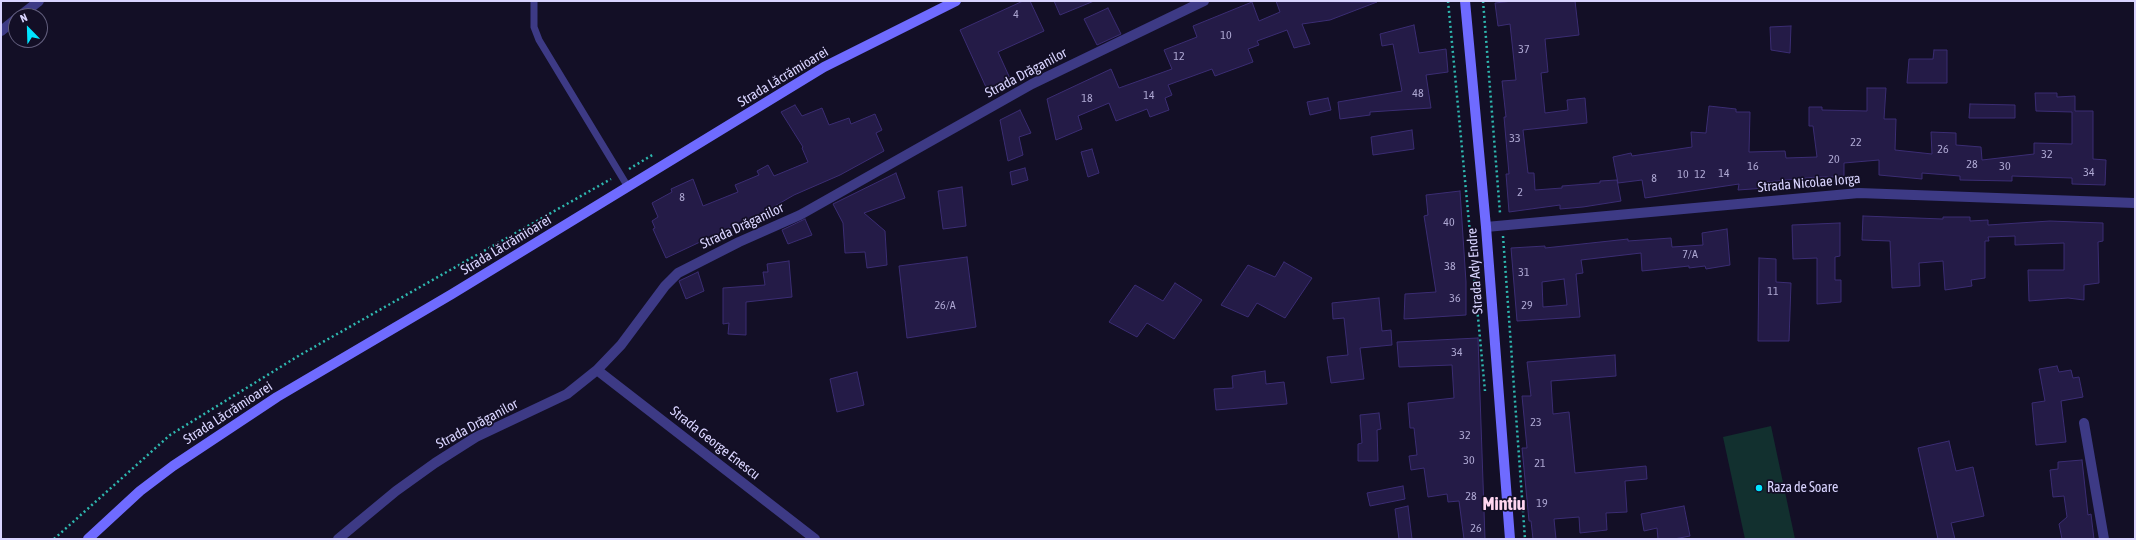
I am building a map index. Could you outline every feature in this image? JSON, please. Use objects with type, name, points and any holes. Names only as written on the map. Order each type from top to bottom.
[{"type":"main road","name":"Strada Lăcrămioarei","points":[[88,539],[140,491],[173,466],[277,397],[628,187],[824,67],[956,1]]},
{"type":"main road","name":"Strada Ady Endre","points":[[1465,1],[1486,227],[1510,539]]},
{"type":"street","points":[[30,8],[39,1]]},
{"type":"street","name":"Strada Drăganilor","points":[[338,539],[396,491],[435,462],[476,437],[567,394],[597,370],[621,345],[665,286],[678,273],[739,242],[800,215],[1032,84],[1204,1]]},
{"type":"street","name":"Strada Nicolae Iorga","points":[[1486,227],[1859,193],[2135,203]]},
{"type":"street","name":"Strada George Enescu","points":[[597,370],[815,539]]},
{"type":"street","points":[[2084,423],[2104,539]]},
{"type":"lane","points":[[534,1],[534,27],[539,40],[619,175],[628,187]]},
{"type":"path","points":[[1448,1],[1485,397]]},
{"type":"path","points":[[1483,1],[1502,225],[1525,539]]},
{"type":"path","points":[[54,539],[170,435],[300,355],[619,175],[657,152]]},
{"type":"green space","name":"Raza de Soare","points":[[1771,426],[1795,539],[1745,539],[1723,437]]},
{"type":"building","points":[[1023,1],[1030,1],[1044,31],[998,52],[1013,85],[990,96],[960,30]]},
{"type":"building","points":[[1054,1],[1094,1],[1060,15]]},
{"type":"building","points":[[1276,1],[1377,2],[1330,20],[1302,24],[1310,44],[1294,48],[1287,30],[1257,41],[1259,45],[1248,49],[1253,62],[1215,76],[1212,69],[1168,85],[1172,95],[1165,98],[1169,110],[1150,117],[1147,109],[1116,121],[1109,103],[1078,116],[1082,129],[1056,140],[1047,99],[1111,69],[1119,88],[1172,69],[1164,50],[1197,37],[1193,26],[1252,2],[1259,21],[1280,12]]},
{"type":"building","points":[[1513,1],[1575,1],[1579,35],[1545,39],[1548,72],[1541,73],[1545,113],[1568,110],[1567,100],[1585,98],[1587,123],[1523,130],[1528,173],[1534,173],[1535,190],[1562,188],[1562,186],[1617,180],[1621,201],[1583,207],[1560,209],[1560,205],[1509,212],[1506,174],[1509,174],[1504,117],[1506,117],[1502,81],[1516,80],[1510,24],[1498,26],[1495,3]]},
{"type":"building","points":[[1108,8],[1121,34],[1097,45],[1084,19]]},
{"type":"building","points":[[1414,25],[1419,53],[1446,49],[1448,72],[1426,75],[1431,108],[1370,112],[1370,115],[1340,119],[1338,102],[1402,91],[1393,44],[1382,46],[1380,34]]},
{"type":"building","points":[[1791,26],[1790,53],[1771,50],[1770,27]]},
{"type":"building","points":[[1934,50],[1947,50],[1947,83],[1907,83],[1909,59],[1933,59]]},
{"type":"building","points":[[1867,88],[1886,88],[1884,119],[1896,119],[1895,150],[1932,154],[1931,132],[1956,133],[1956,145],[1981,147],[1982,160],[2034,154],[2034,143],[2072,144],[2072,112],[2036,111],[2035,93],[2057,93],[2057,97],[2075,96],[2075,111],[2093,111],[2093,159],[2106,160],[2105,185],[2072,184],[2072,178],[2012,176],[2012,181],[1960,180],[1960,176],[1922,173],[1922,179],[1879,175],[1879,160],[1844,163],[1844,177],[1817,177],[1766,182],[1766,188],[1738,190],[1739,184],[1645,198],[1642,180],[1618,183],[1613,157],[1631,153],[1632,156],[1692,147],[1691,132],[1706,133],[1709,106],[1736,109],[1736,112],[1750,112],[1749,152],[1785,151],[1786,158],[1817,157],[1813,126],[1809,126],[1809,107],[1822,107],[1822,110],[1867,111]]},
{"type":"building","points":[[1328,98],[1331,110],[1310,115],[1307,102]]},
{"type":"building","points":[[1970,104],[2015,105],[2015,118],[1969,118]]},
{"type":"building","points":[[795,105],[802,116],[822,108],[829,125],[849,118],[851,124],[875,114],[882,130],[876,133],[884,151],[840,175],[794,195],[768,210],[666,258],[653,229],[655,228],[652,221],[658,217],[652,203],[672,192],[671,189],[693,179],[703,206],[738,192],[735,185],[759,175],[757,171],[768,165],[774,176],[808,162],[802,148],[803,147],[781,112]]},
{"type":"building","points":[[1020,110],[1031,133],[1019,137],[1023,155],[1008,161],[1000,120]]},
{"type":"building","points":[[1412,130],[1414,149],[1373,155],[1371,137]]},
{"type":"building","points":[[1092,149],[1099,173],[1088,177],[1081,152]]},
{"type":"building","points":[[1025,168],[1028,180],[1012,185],[1010,172]]},
{"type":"building","points":[[896,173],[905,198],[864,213],[885,231],[887,265],[867,268],[865,252],[845,253],[843,223],[833,204]]},
{"type":"building","points":[[962,187],[966,226],[943,229],[938,191]]},
{"type":"building","points":[[1460,191],[1466,282],[1466,315],[1404,319],[1405,294],[1436,292],[1424,216],[1428,215],[1426,195]]},
{"type":"building","points":[[1863,216],[1943,219],[1943,217],[1970,217],[1970,221],[1988,220],[1988,225],[2050,221],[2103,223],[2103,241],[2098,242],[2099,283],[2084,285],[2084,300],[2068,298],[2029,301],[2028,270],[2064,270],[2064,243],[2015,245],[2015,236],[1988,237],[1989,241],[1985,241],[1985,278],[1971,280],[1972,286],[1945,290],[1943,261],[1919,263],[1920,286],[1892,288],[1890,241],[1862,240]]},
{"type":"building","points":[[805,219],[812,235],[788,244],[782,230]]},
{"type":"building","points":[[1840,223],[1840,256],[1835,257],[1835,280],[1841,280],[1841,302],[1817,304],[1817,258],[1793,259],[1792,225]]},
{"type":"building","points":[[1727,229],[1730,265],[1706,269],[1705,266],[1689,268],[1689,266],[1642,271],[1641,253],[1581,260],[1583,273],[1576,274],[1580,317],[1517,321],[1511,248],[1545,246],[1545,248],[1628,239],[1628,241],[1671,238],[1672,247],[1703,245],[1702,233]],"holes":[[[1564,279],[1567,305],[1543,307],[1542,282]]]},
{"type":"building","points":[[967,257],[976,327],[907,338],[899,266]]},
{"type":"building","points":[[1759,258],[1776,259],[1776,282],[1791,283],[1789,341],[1758,341]]},
{"type":"building","points":[[789,261],[792,297],[746,302],[746,335],[728,334],[729,323],[723,324],[723,288],[765,285],[763,272],[768,272],[767,264]]},
{"type":"building","points":[[1284,262],[1312,278],[1285,318],[1257,303],[1248,317],[1221,305],[1248,265],[1275,277]]},
{"type":"building","points":[[698,272],[704,291],[686,299],[679,281]]},
{"type":"building","points":[[1175,283],[1202,300],[1174,339],[1147,323],[1137,337],[1109,322],[1135,285],[1163,301]]},
{"type":"building","points":[[1379,298],[1382,331],[1391,330],[1392,345],[1360,348],[1364,379],[1331,383],[1327,357],[1348,355],[1344,318],[1333,319],[1332,303]]},
{"type":"building","points":[[1478,338],[1485,539],[1464,539],[1459,501],[1448,502],[1447,494],[1428,497],[1424,468],[1411,470],[1409,456],[1417,455],[1414,428],[1410,428],[1408,403],[1454,398],[1452,365],[1399,367],[1397,342]]},
{"type":"building","points":[[1615,355],[1616,376],[1551,381],[1553,414],[1569,412],[1575,473],[1646,466],[1647,479],[1625,481],[1627,512],[1606,513],[1607,530],[1580,533],[1579,517],[1554,519],[1556,539],[1533,539],[1531,521],[1529,521],[1522,448],[1527,448],[1522,396],[1531,396],[1527,362]]},
{"type":"building","points":[[2057,366],[2059,372],[2071,370],[2073,378],[2079,377],[2083,397],[2061,401],[2066,442],[2036,445],[2032,403],[2045,401],[2039,369]]},
{"type":"building","points":[[1265,371],[1266,384],[1284,382],[1287,404],[1216,410],[1214,389],[1233,388],[1232,376]]},
{"type":"building","points":[[857,372],[864,405],[837,412],[830,379]]},
{"type":"building","points":[[1379,413],[1381,429],[1377,430],[1378,461],[1358,461],[1358,444],[1362,443],[1360,415]]},
{"type":"building","points":[[1949,441],[1956,471],[1973,467],[1984,516],[1951,523],[1955,539],[1938,539],[1918,448]]},
{"type":"building","points":[[2082,460],[2088,515],[2091,514],[2094,539],[2062,539],[2059,524],[2067,517],[2064,496],[2053,497],[2050,470],[2058,469],[2058,462]]},
{"type":"building","points":[[1403,486],[1405,499],[1370,506],[1367,493]]},
{"type":"building","points":[[1408,506],[1412,539],[1399,539],[1395,509]]},
{"type":"building","points":[[1684,506],[1690,536],[1674,539],[1658,539],[1657,528],[1644,531],[1641,514]]},
{"type":"place","name":"Raza de Soare","points":[[1759,488]]},
{"type":"district","name":"Mintiu","points":[[1504,504]]}]
